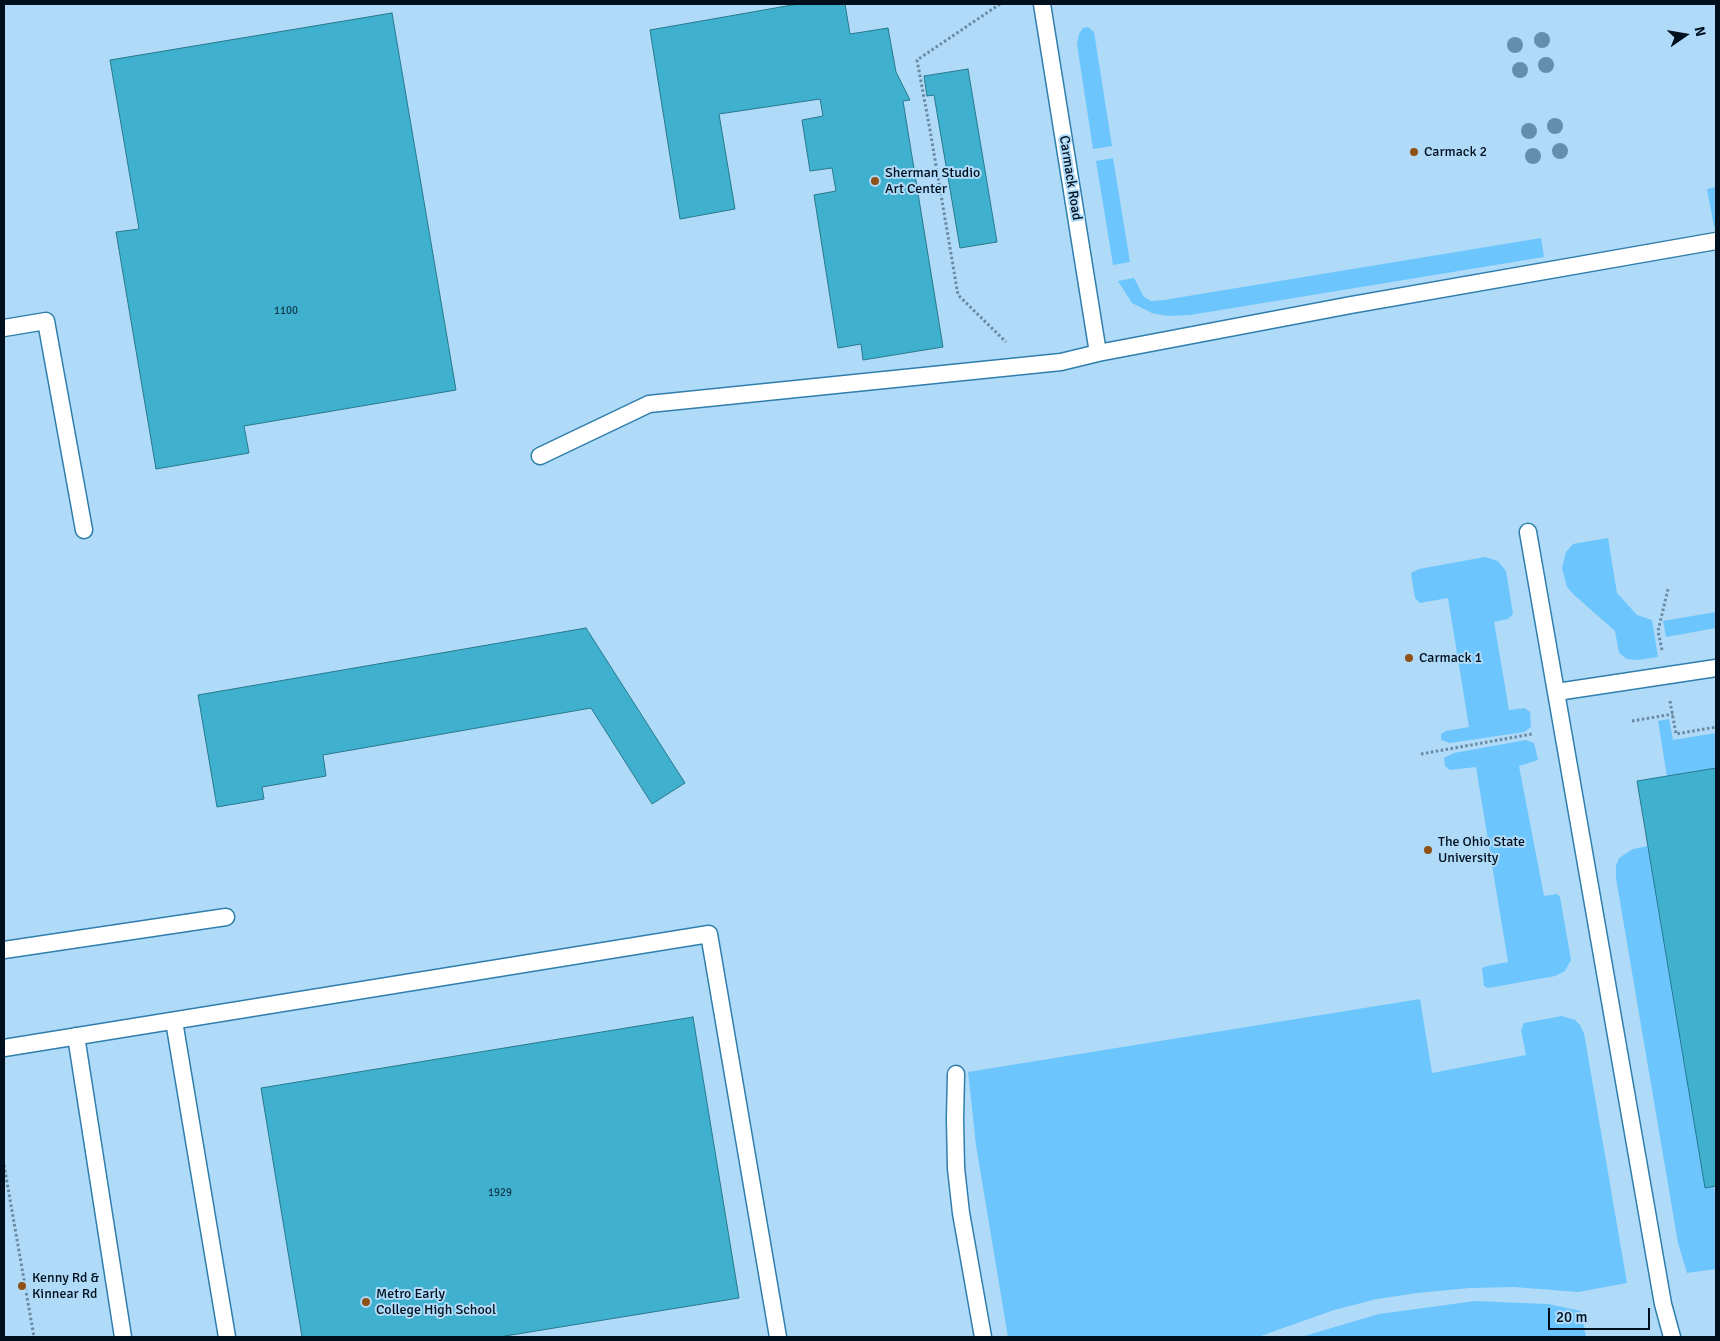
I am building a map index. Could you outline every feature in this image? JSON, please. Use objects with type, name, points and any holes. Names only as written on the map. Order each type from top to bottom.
[{"type":"lane","name":"Carmack Road","points":[[1042,4],[1098,353]]},
{"type":"lane","points":[[540,456],[649,404],[1061,362],[1098,353],[1361,304],[1716,242]]},
{"type":"lane","points":[[4,328],[46,321],[84,530]]},
{"type":"lane","points":[[1528,532],[1662,1294],[1672,1337]]},
{"type":"lane","points":[[1556,692],[1716,668]]},
{"type":"lane","points":[[4,950],[226,917]]},
{"type":"lane","points":[[4,1048],[709,934],[778,1337]]},
{"type":"lane","points":[[174,1021],[227,1337]]},
{"type":"lane","points":[[76,1036],[123,1337]]},
{"type":"lane","points":[[956,1074],[954,1119],[959,1195],[983,1337]]},
{"type":"path","points":[[1000,4],[917,60],[958,295],[1013,348]]},
{"type":"path","points":[[1632,721],[1673,714]]},
{"type":"path","points":[[1421,754],[1532,734]]},
{"type":"path","points":[[4,1165],[34,1337]]},
{"type":"shaded area","points":[[1088,27],[1094,32],[1112,146],[1093,149],[1077,44],[1079,34],[1083,28]]},
{"type":"shaded area","points":[[1113,158],[1130,262],[1113,265],[1096,161]]},
{"type":"shaded area","points":[[1716,187],[1716,226],[1714,227],[1707,189]]},
{"type":"shaded area","points":[[1541,238],[1544,257],[1190,315],[1168,316],[1152,313],[1132,303],[1118,281],[1134,278],[1144,297],[1151,301],[1164,300]]},
{"type":"shaded area","points":[[1608,538],[1617,593],[1637,615],[1652,620],[1658,657],[1637,660],[1627,659],[1619,653],[1615,631],[1567,587],[1562,568],[1566,552],[1573,544]]},
{"type":"shaded area","points":[[1485,557],[1498,561],[1506,571],[1513,614],[1508,619],[1494,622],[1509,710],[1525,708],[1530,712],[1531,727],[1524,732],[1450,743],[1441,740],[1441,734],[1446,731],[1469,727],[1448,598],[1420,603],[1415,598],[1411,573],[1419,569]]},
{"type":"shaded area","points":[[1716,612],[1716,628],[1666,637],[1663,621]]},
{"type":"shaded area","points":[[1669,719],[1673,740],[1716,733],[1716,768],[1667,776],[1658,721]]},
{"type":"shaded area","points":[[1526,740],[1534,743],[1538,760],[1519,766],[1544,896],[1557,894],[1560,897],[1571,960],[1565,971],[1555,976],[1488,988],[1484,986],[1482,968],[1508,962],[1476,767],[1450,770],[1445,766],[1444,758],[1454,753]]},
{"type":"shaded area","points":[[1648,846],[1716,1198],[1716,1269],[1687,1273],[1678,1243],[1616,878],[1616,866],[1619,858],[1633,849]]},
{"type":"shaded area","points":[[1420,999],[1432,1073],[1526,1055],[1521,1030],[1524,1023],[1562,1016],[1575,1020],[1580,1025],[1584,1033],[1627,1283],[1578,1292],[1514,1287],[1470,1288],[1417,1293],[1377,1299],[1334,1310],[1258,1337],[1008,1337],[976,1145],[968,1072]]},
{"type":"shaded area","points":[[1475,1301],[1548,1304],[1581,1311],[1586,1337],[1301,1337],[1379,1314]]},
{"type":"building","name":"Sherman Studio Art Center","points":[[798,4],[845,4],[850,34],[888,28],[896,72],[910,100],[903,101],[943,347],[863,360],[861,344],[838,348],[814,195],[836,191],[832,168],[810,171],[802,120],[823,116],[820,99],[719,114],[735,209],[680,219],[650,30]]},
{"type":"building","points":[[392,13],[456,390],[244,426],[249,453],[156,469],[116,232],[139,229],[110,60]]},
{"type":"building","points":[[968,69],[997,242],[960,248],[934,95],[927,96],[924,76]]},
{"type":"building","points":[[586,628],[685,783],[652,804],[591,708],[323,755],[326,776],[262,787],[264,799],[217,807],[198,695]]},
{"type":"building","points":[[1716,768],[1716,1186],[1705,1188],[1637,781]]},
{"type":"building","points":[[693,1017],[739,1298],[499,1337],[302,1337],[261,1088]]},
{"type":"place","name":"Carmack 2","points":[[1414,152]]},
{"type":"place","name":"Sherman Studio Art Center","points":[[875,181]]},
{"type":"place","name":"Carmack 1","points":[[1409,658]]},
{"type":"place","name":"The Ohio State University","points":[[1428,850]]},
{"type":"place","name":"Kenny Rd & Kinnear Rd","points":[[22,1286]]},
{"type":"place","name":"Metro Early College High School","points":[[366,1302]]}]
